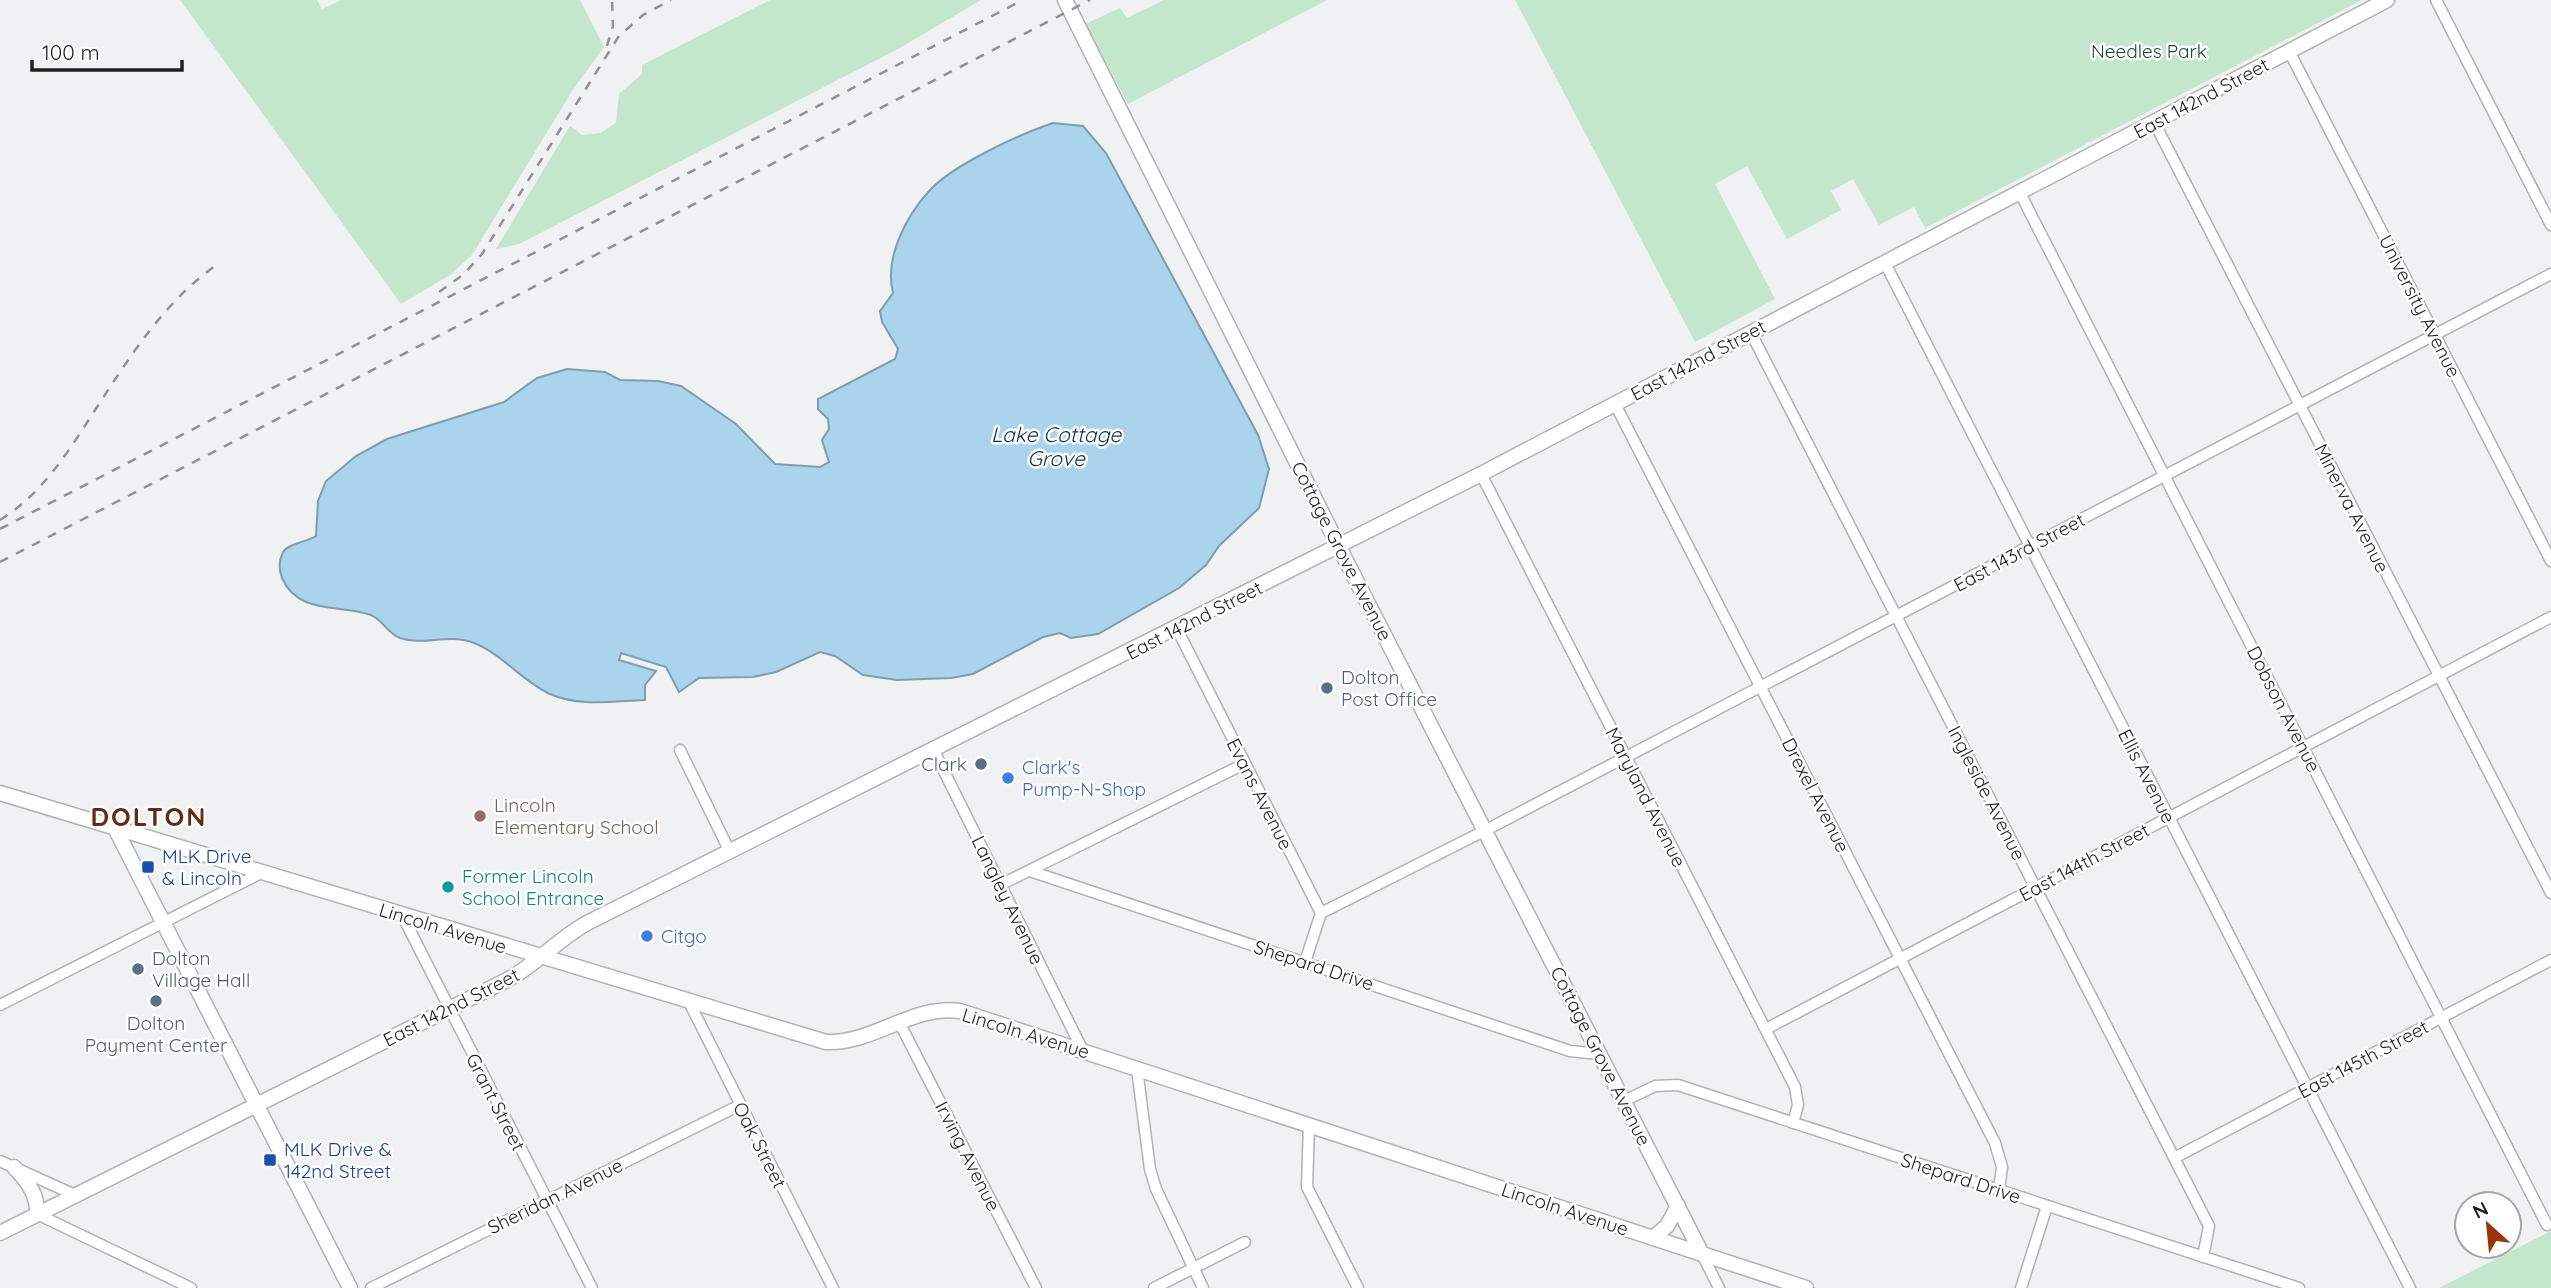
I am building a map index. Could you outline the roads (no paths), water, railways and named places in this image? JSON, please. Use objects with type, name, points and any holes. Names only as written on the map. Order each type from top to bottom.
[{"type":"street","name":"Cottage Grove Avenue","points":[[1065,0],[1339,547],[1719,1288]]},
{"type":"street","name":"East 142nd Street","points":[[0,1233],[524,971],[578,928],[1339,547],[2387,0]]},
{"type":"street","points":[[2437,0],[2551,225]]},
{"type":"street","name":"University Avenue","points":[[2289,51],[2551,561]]},
{"type":"street","name":"Minerva Avenue","points":[[2154,122],[2551,893]]},
{"type":"street","name":"Dobson Avenue","points":[[2020,192],[2547,1225]]},
{"type":"street","name":"Ellis Avenue","points":[[1885,263],[2410,1288]]},
{"type":"street","name":"East 143rd Street","points":[[1321,913],[1486,830],[2551,274]]},
{"type":"street","name":"Ingleside Avenue","points":[[1751,333],[2209,1226],[2203,1257]]},
{"type":"street","name":"Drexel Avenue","points":[[1615,404],[2001,1156],[1999,1190]]},
{"type":"street","name":"Maryland Avenue","points":[[1481,474],[1795,1087],[1798,1105],[1793,1123]]},
{"type":"street","name":"East 144th Street","points":[[1766,1029],[2551,617]]},
{"type":"street","name":"Evans Avenue","points":[[1177,629],[1321,913]]},
{"type":"street","points":[[680,750],[730,852]]},
{"type":"street","name":"Langley Avenue","points":[[934,751],[1082,1049]]},
{"type":"street","points":[[1000,886],[1244,764]]},
{"type":"street","name":"Lincoln Avenue","points":[[0,793],[826,1042],[852,1041],[950,1010],[1082,1049],[1806,1288]]},
{"type":"street","points":[[116,830],[350,1288]]},
{"type":"street","name":"Shepard Drive","points":[[1030,871],[1570,1051],[1599,1054]]},
{"type":"street","points":[[0,1005],[261,873]]},
{"type":"street","points":[[1305,962],[1321,913]]},
{"type":"street","name":"Grant Street","points":[[402,915],[592,1288]]},
{"type":"street","name":"East 145th Street","points":[[2174,1158],[2551,960]]},
{"type":"street","name":"Oak Street","points":[[689,1002],[833,1288]]},
{"type":"street","name":"Irving Avenue","points":[[901,1024],[1036,1288]]},
{"type":"street","points":[[1137,1069],[1150,1169],[1203,1288]]},
{"type":"street","name":"Shepard Drive","points":[[1624,1101],[1655,1086],[1678,1085],[2299,1288]]},
{"type":"street","name":"Sheridan Avenue","points":[[371,1288],[740,1105]]},
{"type":"street","points":[[1309,1125],[1307,1187],[1358,1288]]},
{"type":"street","points":[[7,1164],[75,1195]]},
{"type":"street","points":[[7,1164],[34,1194],[37,1214],[191,1288]]},
{"type":"street","points":[[1653,1238],[1667,1226],[1678,1206]]},
{"type":"street","points":[[2021,1288],[2047,1206]]},
{"type":"street","points":[[1154,1288],[1245,1242]]},
{"type":"water","name":"Lake Cottage Grove","points":[[1053,123],[1083,126],[1106,153],[1258,435],[1269,469],[1259,508],[1219,546],[1206,565],[1179,588],[1098,634],[1071,638],[1060,633],[1043,637],[973,674],[951,678],[897,680],[863,675],[835,656],[820,652],[776,672],[753,677],[699,678],[679,692],[666,667],[621,653],[619,660],[656,671],[645,685],[645,700],[597,702],[573,701],[550,694],[474,643],[455,639],[418,641],[400,638],[371,615],[309,603],[289,590],[280,572],[283,552],[316,536],[318,501],[326,481],[356,456],[387,439],[504,402],[537,378],[567,369],[605,372],[620,380],[658,381],[681,386],[736,424],[775,464],[820,467],[829,462],[822,440],[829,429],[828,419],[818,409],[818,399],[895,359],[898,349],[882,322],[880,311],[893,293],[891,280],[894,252],[913,212],[930,190],[954,171],[1006,142]]},
{"type":"railway","points":[[607,46],[613,26],[612,0]]},
{"type":"railway","points":[[439,292],[464,274],[482,254],[619,36],[643,15],[671,0]]},
{"type":"railway","points":[[0,529],[1023,0]]},
{"type":"railway","points":[[0,562],[1090,0]]},
{"type":"railway","points":[[0,520],[31,496],[56,468],[151,329],[181,295],[215,266]]},
{"type":"place","name":"Dolton Post Office","points":[[1327,688]]},
{"type":"place","name":"Clark","points":[[981,764]]},
{"type":"place","name":"Clark's Pump-N-Shop","points":[[1008,778]]},
{"type":"place","name":"Lincoln Elementary School","points":[[480,816]]},
{"type":"place","name":"MLK Drive & Lincoln","points":[[148,867]]},
{"type":"place","name":"Former Lincoln School Entrance","points":[[448,887]]},
{"type":"place","name":"Citgo","points":[[647,936]]},
{"type":"place","name":"Dolton Village Hall","points":[[138,969]]},
{"type":"place","name":"Dolton Payment Center","points":[[156,1001]]},
{"type":"place","name":"MLK Drive & 142nd Street","points":[[270,1160]]},
{"type":"district","name":"DOLTON","points":[[149,817]]},
{"type":"park label","name":"Needles Park","points":[[2149,51]]}]
